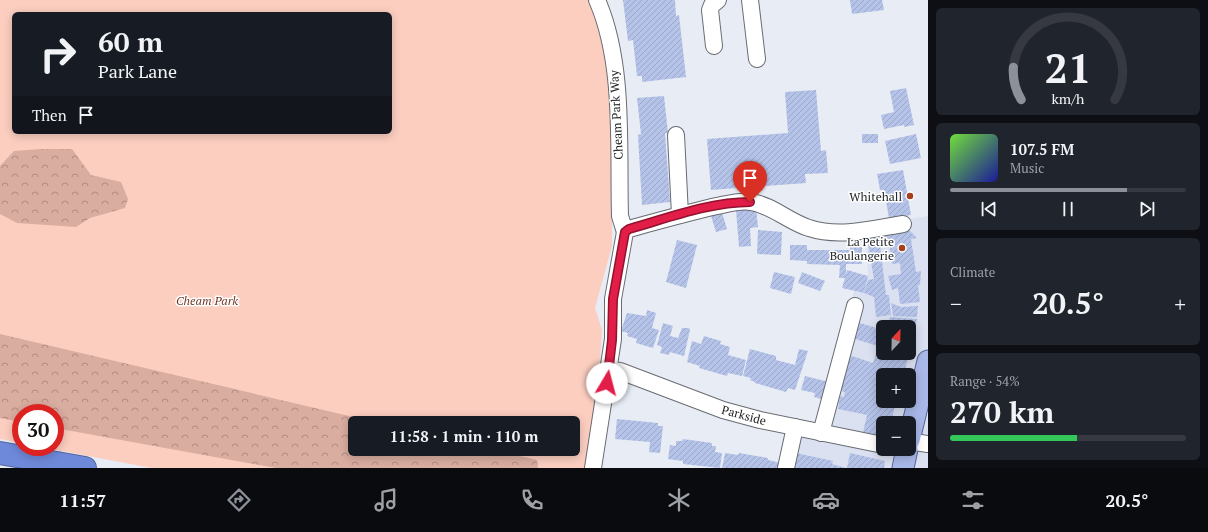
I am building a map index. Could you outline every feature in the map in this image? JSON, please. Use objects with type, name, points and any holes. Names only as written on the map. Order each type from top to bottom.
[{"type":"highway","points":[[0,453],[85,468]]},
{"type":"main road","points":[[914,416],[928,361]]},
{"type":"street","name":"Cheam Park Way","points":[[597,0],[610,37],[618,97],[620,216],[625,232]]},
{"type":"street","points":[[714,46],[710,10],[712,5],[718,0]]},
{"type":"street","points":[[750,0],[757,59]]},
{"type":"street","points":[[676,135],[680,215]]},
{"type":"street","points":[[593,468],[609,369],[612,340],[613,299],[625,232],[629,229],[680,215],[736,202],[750,202],[763,206],[810,228],[824,231],[842,233],[903,224]]},
{"type":"street","points":[[821,433],[855,306]]},
{"type":"street","name":"Parkside","points":[[609,369],[620,371],[723,410],[821,433],[876,444]]},
{"type":"street","points":[[786,468],[795,427]]},
{"type":"street","points":[[916,447],[928,444]]},
{"type":"shaded area","points":[[928,216],[928,468],[790,468],[797,433],[818,438],[854,291],[864,293],[868,275],[865,226]]},
{"type":"green space","name":"Cheam Park","points":[[0,0],[590,0],[599,21],[612,86],[612,246],[595,308],[602,330],[596,416],[584,468],[152,468],[64,452],[64,404],[12,404],[12,441],[0,439]]},
{"type":"green space","points":[[72,149],[91,175],[121,182],[128,199],[125,208],[90,218],[76,227],[17,223],[0,214],[0,166],[14,151]]},
{"type":"green space","points":[[0,334],[349,416],[348,456],[520,456],[537,460],[538,468],[276,468],[64,430],[64,404],[12,404],[12,420],[0,418]]},
{"type":"building","points":[[623,0],[675,0],[676,16],[679,15],[686,77],[642,82],[642,76],[637,76],[633,40],[628,41]]},
{"type":"building","points":[[850,0],[882,0],[884,10],[852,14]]},
{"type":"building","points":[[906,88],[914,125],[904,127],[904,125],[884,129],[881,115],[894,112],[890,91]]},
{"type":"building","points":[[816,90],[821,151],[826,150],[828,173],[805,174],[806,183],[711,190],[707,139],[788,133],[785,92]]},
{"type":"building","points":[[664,96],[668,133],[665,133],[670,202],[642,205],[638,135],[641,134],[637,98]]},
{"type":"building","points":[[862,134],[878,134],[878,143],[862,143]]},
{"type":"building","points":[[916,134],[921,158],[890,164],[885,141]]},
{"type":"building","points":[[903,170],[911,215],[889,218],[884,190],[880,190],[877,174]]},
{"type":"building","points":[[756,208],[758,227],[750,228],[751,246],[739,247],[736,210]]},
{"type":"building","points":[[722,213],[727,229],[716,232],[711,216]]},
{"type":"building","points":[[758,230],[782,232],[781,255],[757,254]]},
{"type":"building","points":[[909,230],[917,238],[911,239],[916,272],[921,271],[920,285],[918,285],[920,302],[900,304],[898,288],[892,290],[888,276],[901,274],[900,263],[892,264],[889,243],[887,244],[885,234]]},
{"type":"building","points":[[879,236],[886,295],[889,295],[891,315],[876,317],[874,297],[864,293],[868,280],[874,279],[867,238]]},
{"type":"building","points":[[677,240],[697,245],[686,288],[666,282]]},
{"type":"building","points":[[790,245],[807,245],[807,250],[850,250],[850,247],[862,247],[862,264],[846,264],[846,275],[847,270],[868,276],[864,293],[842,288],[845,278],[839,278],[840,265],[807,264],[807,261],[790,260]]},
{"type":"building","points":[[774,272],[795,277],[791,294],[770,288]]},
{"type":"building","points":[[802,272],[825,281],[820,291],[798,283]]},
{"type":"building","points":[[891,303],[901,307],[918,306],[917,317],[893,316]]},
{"type":"building","points":[[647,310],[656,313],[652,328],[659,330],[653,348],[636,343],[637,339],[627,336],[628,333],[621,331],[627,313],[646,316]]},
{"type":"building","points":[[890,317],[917,319],[916,324],[916,320],[889,320]]},
{"type":"building","points":[[857,322],[876,328],[876,345],[852,338]]},
{"type":"building","points":[[663,323],[673,326],[670,336],[678,338],[682,328],[689,328],[690,330],[684,356],[670,352],[669,355],[660,353],[662,347],[657,345]]},
{"type":"building","points":[[704,336],[721,341],[720,344],[730,347],[728,355],[746,360],[742,376],[728,373],[727,376],[699,368],[700,366],[687,362],[692,341],[701,344]]},
{"type":"building","points":[[750,349],[776,356],[776,360],[795,365],[799,349],[808,351],[795,390],[788,388],[786,392],[755,383],[750,380],[751,378],[743,376]]},
{"type":"building","points":[[876,353],[876,360],[908,360],[905,368],[876,368],[876,408],[894,408],[893,416],[876,416],[876,435],[863,432],[867,415],[838,409],[840,396],[844,397],[845,392],[837,390],[846,354],[873,363]]},
{"type":"building","points":[[805,376],[829,382],[825,400],[814,397],[815,393],[801,390]]},
{"type":"building","points":[[617,419],[658,423],[658,426],[663,426],[660,453],[649,452],[650,442],[615,439]]},
{"type":"building","points":[[683,439],[712,443],[712,446],[716,446],[715,452],[722,453],[720,468],[683,464],[683,461],[668,459],[670,445],[676,446],[676,441],[682,441]]},
{"type":"building","points":[[725,453],[738,455],[739,453],[768,458],[768,460],[781,463],[780,468],[722,468]]},
{"type":"building","points":[[796,453],[833,461],[832,464],[846,468],[793,468]]},
{"type":"building","points":[[850,453],[885,461],[884,468],[847,468]]},
{"type":"place","name":"Whitehall","points":[[910,196]]},
{"type":"place","name":"La Petite Boulangerie","points":[[902,248]]},
{"type":"route","points":[[607,383],[612,340],[613,299],[625,232],[629,229],[680,215],[736,202],[750,202]]}]
